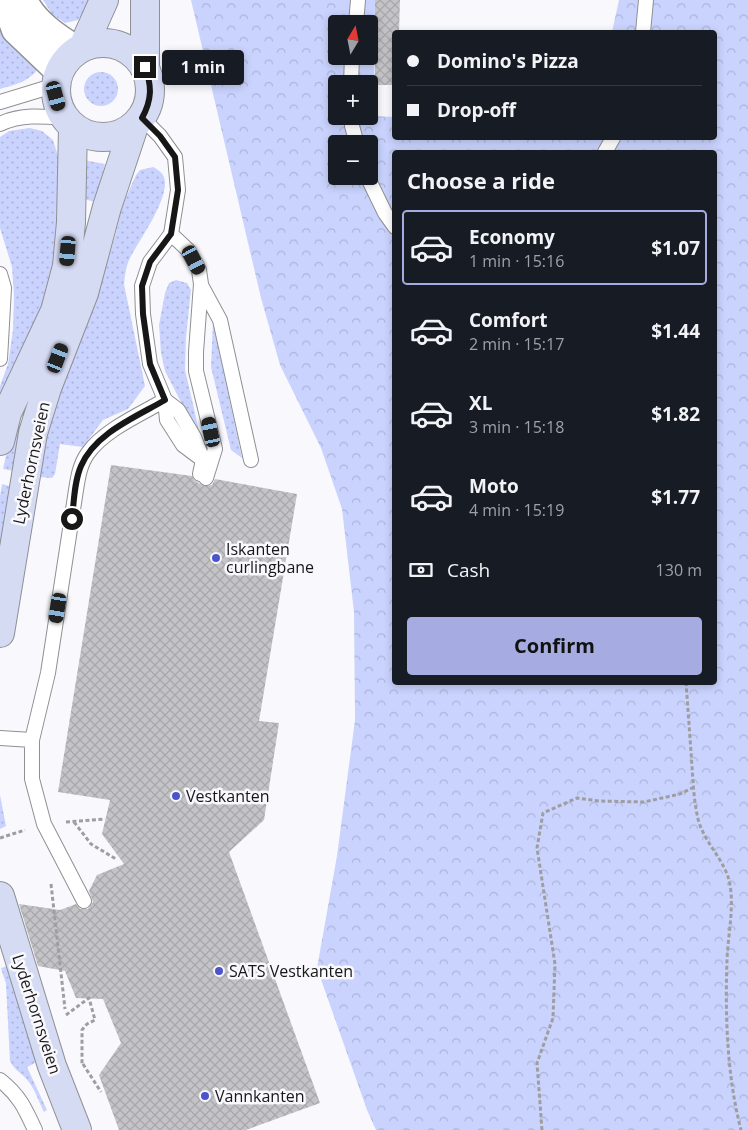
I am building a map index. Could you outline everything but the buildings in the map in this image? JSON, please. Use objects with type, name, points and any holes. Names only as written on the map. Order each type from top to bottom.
[{"type":"main road","points":[[80,48],[104,0]]},
{"type":"main road","points":[[145,67],[146,0]]},
{"type":"main road","points":[[106,42],[117,44],[137,56],[145,67],[150,79],[151,93],[148,106],[138,122],[123,134],[97,137],[84,134],[69,123],[58,102],[57,78],[66,59],[80,48],[106,42]]},
{"type":"main road","name":"Lyderhornsveien","points":[[0,632],[33,433],[47,388],[84,292],[107,207],[138,122]]},
{"type":"main road","name":"Lyderhornsveien","points":[[0,441],[7,413],[55,311],[67,266],[71,222],[69,123]]},
{"type":"main road","name":"Lyderhornsveien","points":[[1,912],[52,1066],[77,1130]]},
{"type":"street","points":[[6,0],[15,30],[57,78]]},
{"type":"street","points":[[24,0],[30,11],[59,39],[80,48]]},
{"type":"lane","points":[[357,15],[358,0]]},
{"type":"lane","points":[[643,30],[646,0]]},
{"type":"lane","points":[[0,102],[57,78]]},
{"type":"lane","points":[[0,124],[8,120],[35,115],[69,123]]},
{"type":"lane","points":[[138,122],[160,136],[175,157],[178,190],[171,234],[150,262],[142,286],[143,314],[150,364],[165,400],[167,420],[183,445],[203,460],[203,477],[215,449],[196,371],[201,284],[199,270],[188,250],[171,234]]},
{"type":"lane","points":[[371,185],[385,214],[392,223]]},
{"type":"lane","points":[[0,274],[4,288],[0,359]]},
{"type":"lane","points":[[201,284],[220,320],[251,460]]},
{"type":"lane","points":[[84,901],[44,824],[32,779],[32,740],[48,673],[80,467],[88,452],[104,437],[165,400]]},
{"type":"lane","points":[[0,738],[32,740]]},
{"type":"lane","points":[[0,1080],[13,1090],[25,1107],[35,1130]]},
{"type":"path","points":[[686,685],[698,818],[704,837],[719,859],[728,879],[731,903],[727,960],[727,1008],[735,1108],[741,1130]]},
{"type":"path","points":[[542,1130],[537,1063],[553,1018],[555,964],[537,848],[543,814],[577,798],[599,801],[644,802],[680,794],[694,787]]},
{"type":"path","points":[[0,838],[44,824],[106,820]]},
{"type":"path","points":[[74,822],[91,844],[116,859]]},
{"type":"path","points":[[50,881],[67,1024]]},
{"type":"path","points":[[66,1015],[89,998],[95,1020],[87,1024],[82,1030],[82,1064],[101,1092]]},
{"type":"path","points":[[76,1069],[82,1064]]},
{"type":"green space","points":[[43,0],[91,0],[78,20],[65,23],[52,14]]},
{"type":"green space","points":[[191,0],[375,0],[375,15],[328,15],[328,65],[374,65],[374,75],[328,75],[328,125],[378,125],[378,116],[392,117],[392,140],[717,140],[717,30],[612,30],[619,0],[748,0],[748,1130],[376,1130],[367,1110],[317,968],[337,856],[355,720],[354,612],[342,509],[321,448],[280,365],[261,298]]},
{"type":"green space","points":[[0,22],[40,66],[27,79],[0,89]]},
{"type":"green space","points":[[101,72],[113,77],[118,89],[113,101],[101,106],[89,101],[84,89],[89,77]]},
{"type":"green space","points":[[30,128],[42,131],[53,140],[58,156],[63,205],[54,286],[0,411],[0,386],[8,364],[13,330],[14,295],[12,267],[0,228],[0,137],[9,131]]},
{"type":"green space","points":[[84,160],[105,164],[95,202],[84,199]]},
{"type":"green space","points":[[153,167],[161,172],[164,177],[163,196],[159,207],[129,261],[124,284],[145,386],[128,409],[103,420],[83,447],[60,444],[55,474],[52,478],[39,477],[42,436],[82,321],[102,280],[123,204],[140,170]]},
{"type":"green space","points":[[176,280],[187,283],[191,290],[185,370],[200,439],[165,371],[161,353],[159,325],[165,293],[169,283]]},
{"type":"green space","points":[[213,323],[242,458],[231,450],[211,367]]},
{"type":"green space","points":[[13,424],[28,426],[20,472],[3,469]]},
{"type":"green space","points":[[2,484],[13,487],[0,586],[0,496]]},
{"type":"green space","points":[[0,795],[6,826],[0,829]]},
{"type":"green space","points":[[8,966],[37,1062],[27,1067],[47,1110],[44,1112],[27,1079],[10,1061],[6,984],[1,968]]},
{"type":"place","name":"Iskanten curlingbane","points":[[216,558]]},
{"type":"place","name":"Vestkanten","points":[[176,796]]},
{"type":"place","name":"SATS Vestkanten","points":[[219,971]]},
{"type":"place","name":"Vannkanten","points":[[205,1096]]},
{"type":"route","points":[[72,519],[80,467],[88,452],[104,437],[165,400],[150,364],[143,314],[142,286],[150,262],[171,234],[178,190],[175,157],[160,136],[142,118],[148,106],[151,93],[150,79],[145,67]]}]
